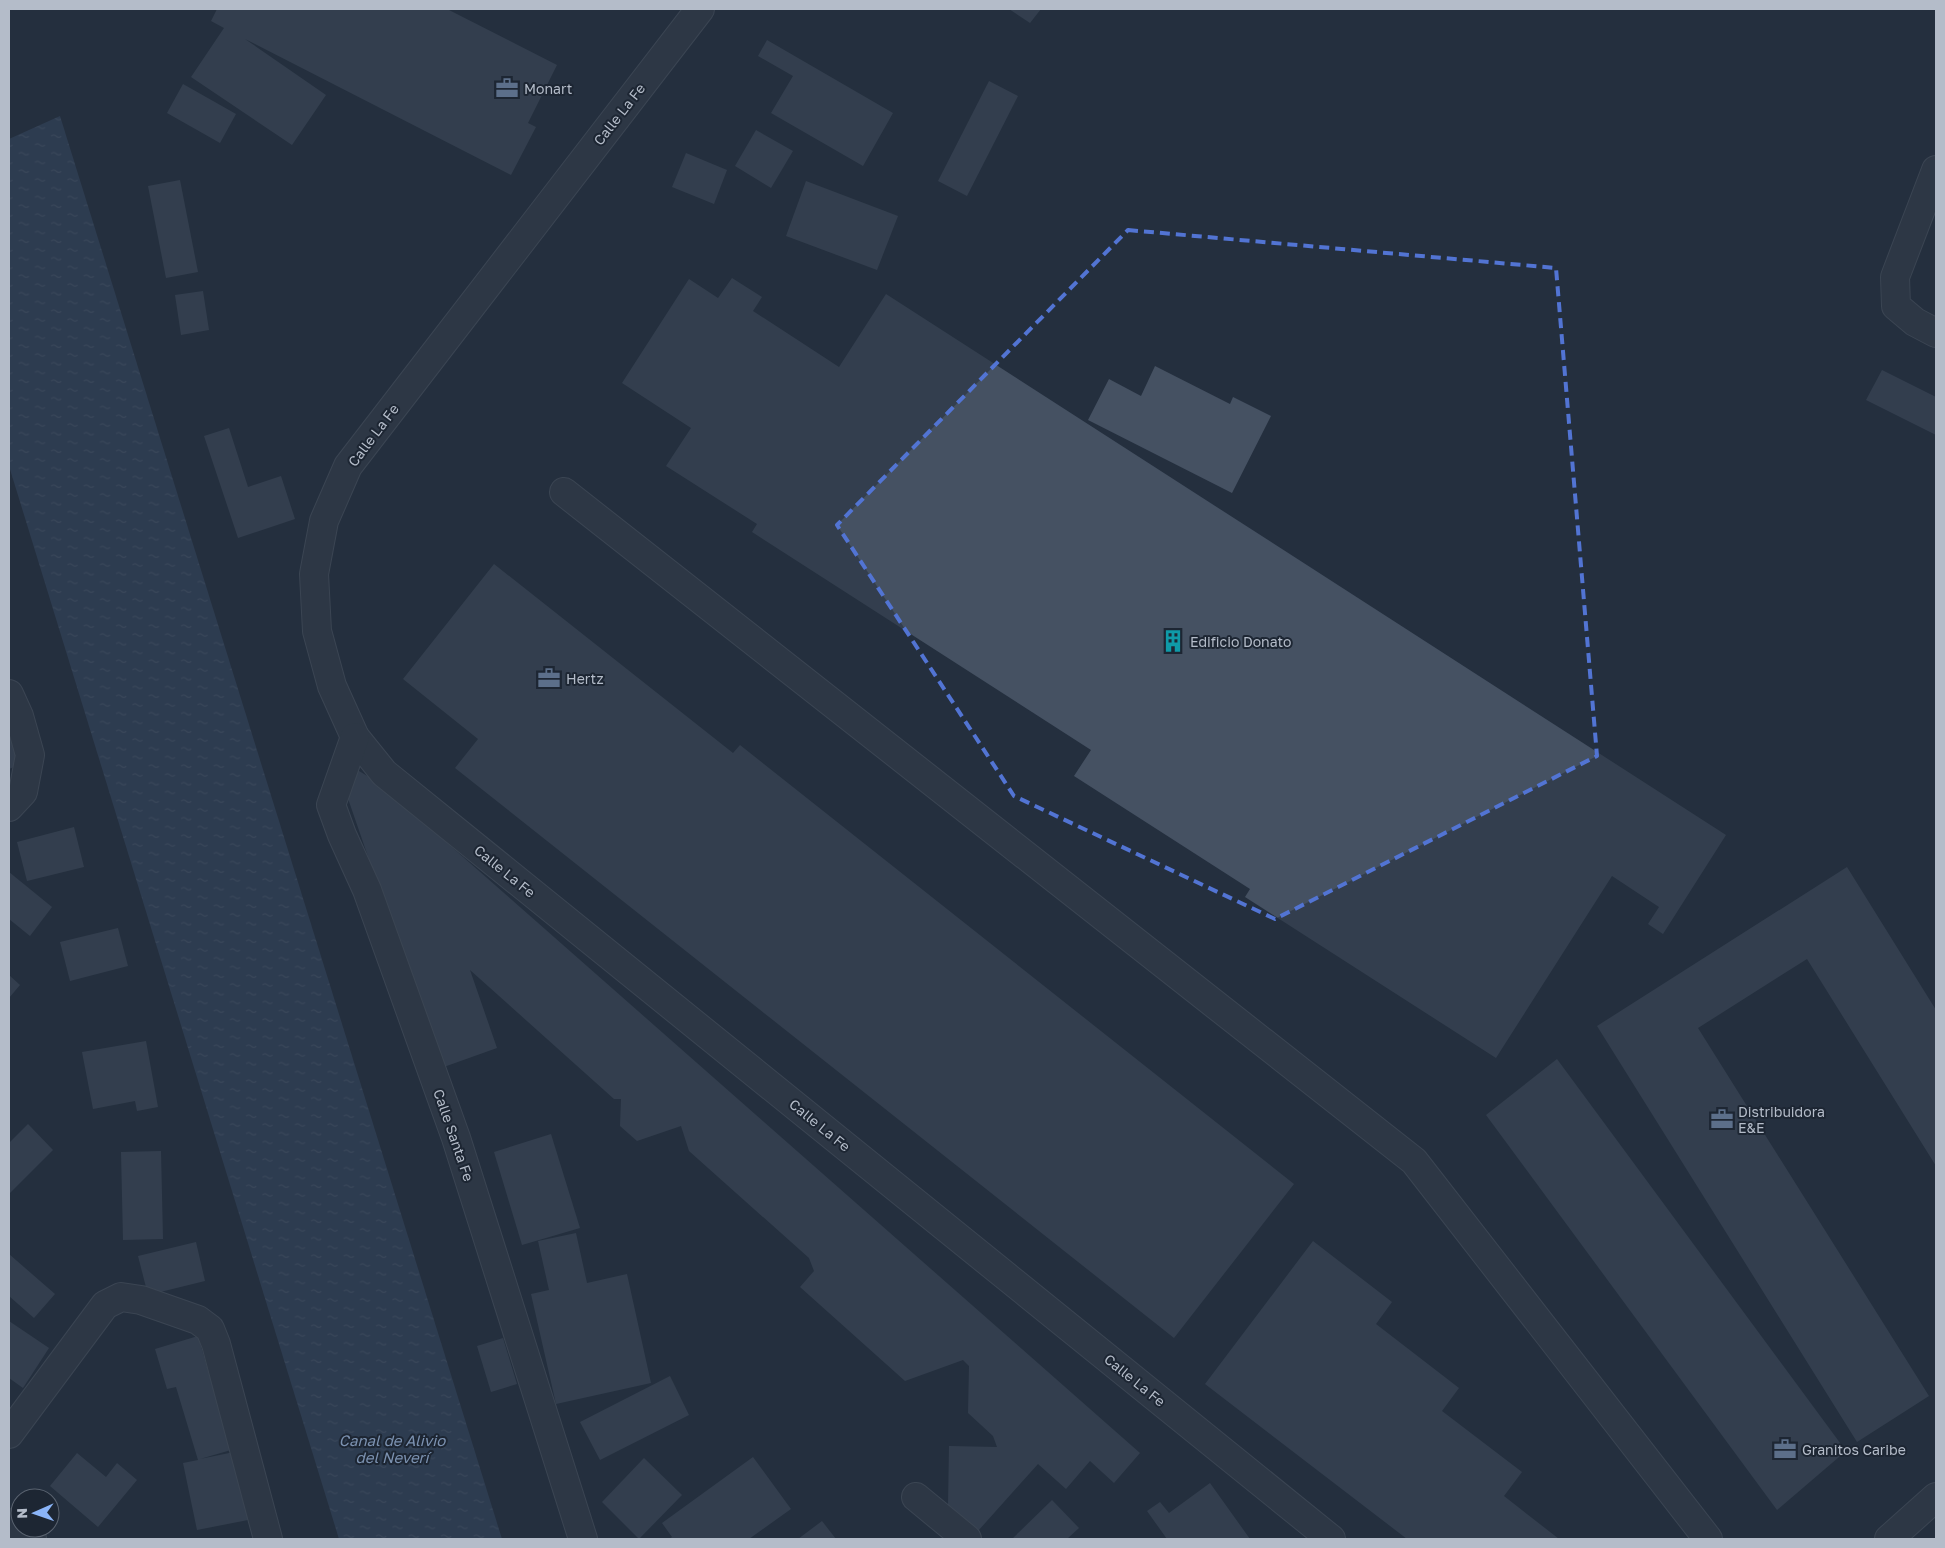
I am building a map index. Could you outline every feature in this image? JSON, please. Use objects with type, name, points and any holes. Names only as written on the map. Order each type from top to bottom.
[{"type":"street","name":"Calle La Fe","points":[[700,9],[348,466],[324,521],[314,574],[317,631],[332,686],[355,738],[384,773],[1331,1539]]},
{"type":"street","points":[[1936,170],[1895,277],[1896,306],[1915,322],[1936,333]]},
{"type":"street","points":[[564,492],[1414,1161],[1708,1539]]},
{"type":"street","points":[[9,694],[19,716],[30,755],[16,799]]},
{"type":"street","name":"Calle Santa Fe","points":[[355,738],[331,805],[342,835],[368,890],[456,1138],[583,1539]]},
{"type":"street","points":[[9,1434],[105,1305],[121,1297],[142,1300],[198,1320],[210,1330],[216,1344],[268,1539]]},
{"type":"street","points":[[916,1497],[968,1539]]},
{"type":"street","points":[[1889,1539],[1936,1497]]},
{"type":"street","points":[[9,1523],[32,1539]]},
{"type":"highlighted area","points":[[1128,230],[1556,268],[1597,756],[1275,919],[1014,796],[837,525]]},
{"type":"water","name":"Canal de Alivio del Neverí","points":[[60,116],[502,1539],[339,1539],[9,466],[9,139]]},
{"type":"building","points":[[217,9],[447,9],[557,65],[528,123],[536,127],[511,175],[245,39],[326,95],[292,145],[191,77],[224,28],[211,21]]},
{"type":"building","points":[[1009,9],[1041,9],[1030,23]]},
{"type":"building","points":[[767,40],[893,113],[863,166],[771,113],[793,76],[758,56]]},
{"type":"building","points":[[989,81],[1018,96],[967,196],[938,181]]},
{"type":"building","points":[[183,84],[236,114],[220,143],[167,113]]},
{"type":"building","points":[[756,130],[793,151],[771,188],[735,166]]},
{"type":"building","points":[[686,153],[727,170],[714,204],[672,187]]},
{"type":"building","points":[[180,180],[198,272],[166,278],[148,186]]},
{"type":"building","points":[[806,181],[898,216],[877,270],[786,236]]},
{"type":"building","name":"Edificio Donato","points":[[732,278],[762,297],[753,311],[839,367],[886,294],[1726,835],[1663,934],[1648,924],[1659,907],[1612,876],[1496,1058],[1245,897],[1250,889],[1074,776],[1091,750],[752,532],[757,524],[666,466],[691,428],[622,383],[689,279],[718,298]]},
{"type":"building","points":[[203,291],[209,330],[181,335],[175,295]]},
{"type":"building","points":[[1155,366],[1230,404],[1233,397],[1271,416],[1232,493],[1088,420],[1109,379],[1141,396]]},
{"type":"building","points":[[1882,370],[1936,397],[1936,435],[1866,400]]},
{"type":"building","points":[[229,428],[248,487],[281,476],[295,519],[238,538],[204,436]]},
{"type":"building","points":[[494,564],[733,753],[740,745],[1294,1184],[1174,1338],[455,768],[478,739],[403,679]]},
{"type":"building","points":[[9,735],[21,764],[9,769]]},
{"type":"building","points":[[354,768],[379,783],[1140,1453],[1114,1483],[1090,1461],[1066,1489],[1038,1464],[978,1531],[948,1505],[949,1446],[997,1447],[993,1436],[968,1413],[969,1366],[963,1360],[905,1381],[800,1287],[814,1271],[809,1258],[689,1151],[681,1126],[637,1141],[620,1126],[621,1099],[614,1099],[470,970],[497,1048],[441,1068],[344,787]]},
{"type":"building","points":[[74,827],[84,867],[27,881],[17,842]]},
{"type":"building","points":[[1847,867],[1936,1010],[1936,1166],[1807,959],[1698,1028],[1929,1396],[1857,1442],[1597,1026]]},
{"type":"building","points":[[9,872],[52,907],[30,936],[9,919]]},
{"type":"building","points":[[118,928],[128,966],[70,981],[60,942]]},
{"type":"building","points":[[9,975],[20,985],[9,998]]},
{"type":"building","points":[[146,1041],[158,1107],[137,1111],[135,1101],[93,1109],[82,1052]]},
{"type":"building","points":[[1557,1059],[1846,1451],[1777,1510],[1486,1115]]},
{"type":"building","points":[[28,1124],[53,1150],[9,1194],[9,1143]]},
{"type":"building","points":[[551,1134],[580,1228],[522,1245],[494,1152]]},
{"type":"building","points":[[161,1151],[163,1239],[123,1240],[121,1152]]},
{"type":"building","points":[[576,1233],[587,1283],[627,1274],[651,1383],[556,1404],[531,1294],[549,1290],[538,1241]]},
{"type":"building","points":[[1313,1241],[1392,1302],[1376,1324],[1459,1388],[1442,1411],[1522,1472],[1504,1496],[1559,1539],[1407,1539],[1205,1384]]},
{"type":"building","points":[[196,1242],[205,1281],[148,1295],[138,1256]]},
{"type":"building","points":[[9,1254],[55,1294],[34,1318],[9,1296]]},
{"type":"building","points":[[9,1321],[49,1348],[23,1388],[9,1378]]},
{"type":"building","points":[[198,1336],[231,1450],[200,1459],[234,1452],[248,1520],[197,1530],[183,1463],[198,1460],[176,1387],[167,1389],[155,1349]]},
{"type":"building","points":[[503,1338],[517,1384],[491,1392],[477,1346]]},
{"type":"building","points":[[670,1376],[689,1415],[600,1460],[580,1422]]},
{"type":"building","points":[[77,1453],[106,1477],[117,1463],[137,1480],[98,1527],[60,1495],[60,1488],[52,1488],[50,1486]]},
{"type":"building","points":[[753,1457],[791,1509],[749,1539],[669,1539],[672,1537],[662,1523]]},
{"type":"building","points":[[644,1458],[682,1495],[639,1539],[602,1502]]},
{"type":"building","points":[[1210,1483],[1250,1539],[1167,1539],[1147,1511],[1160,1502],[1169,1513]]},
{"type":"building","points":[[1052,1500],[1079,1528],[1067,1539],[1012,1539]]},
{"type":"building","points":[[822,1521],[836,1539],[798,1539]]},
{"type":"place","name":"Monart","points":[[507,88]]},
{"type":"place","name":"Edificio Donato","points":[[1173,641]]},
{"type":"place","name":"Hertz","points":[[549,678]]},
{"type":"place","name":"Distribuidora E&E","points":[[1722,1119]]},
{"type":"place","name":"Granitos Caribe","points":[[1785,1449]]}]
